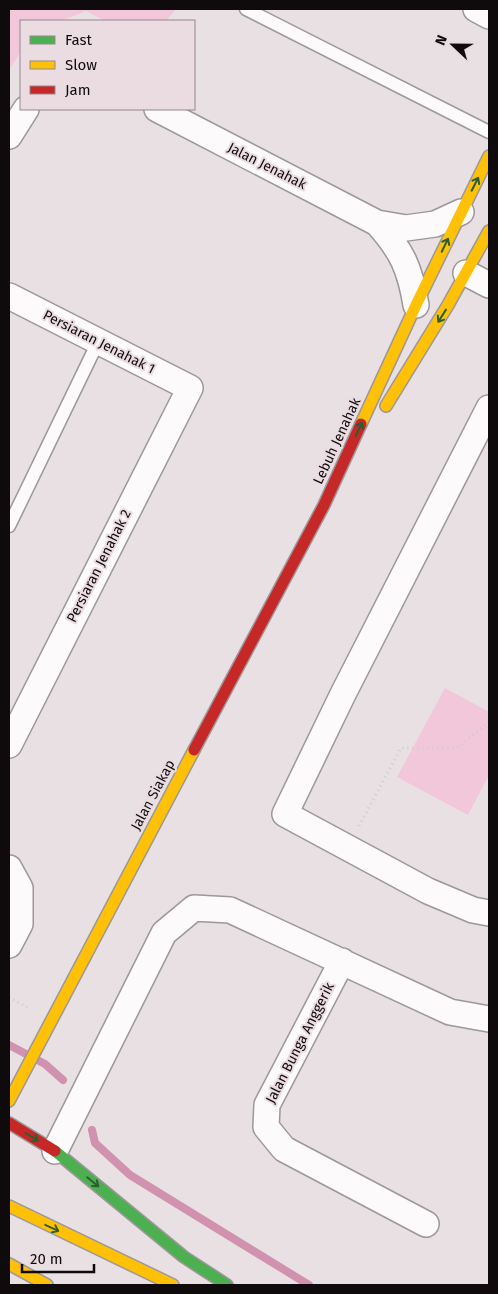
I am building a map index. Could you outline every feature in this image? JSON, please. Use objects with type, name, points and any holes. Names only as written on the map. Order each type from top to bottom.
[{"type":"main road","name":"Lebuh Jenahak","points":[[324,505],[416,305],[489,156]]},
{"type":"main road","name":"Lebuh Jenahak","points":[[381,413],[448,305],[489,232]]},
{"type":"main road","name":"Lebuh Jenahak","points":[[324,505],[370,430]]},
{"type":"main road","name":"Jalan Siakap","points":[[9,1100],[324,505]]},
{"type":"main road","points":[[9,1123],[55,1151],[184,1256],[227,1285]]},
{"type":"main road","points":[[9,1206],[173,1285]]},
{"type":"main road","points":[[9,1264],[47,1285]]},
{"type":"street","points":[[476,9],[489,16]]},
{"type":"street","points":[[9,136],[25,110]]},
{"type":"street","name":"Jalan Jenahak","points":[[159,110],[377,223],[406,228],[434,224],[461,212]]},
{"type":"street","name":"Jalan Jenahak","points":[[377,223],[393,240],[404,260],[412,282],[416,305]]},
{"type":"street","points":[[466,274],[489,285]]},
{"type":"street","name":"Persiaran Jenahak 1","points":[[9,296],[190,388]]},
{"type":"street","name":"Persiaran Jenahak 2","points":[[9,745],[190,388]]},
{"type":"street","points":[[489,408],[343,694],[285,814],[428,891],[473,910],[489,913]]},
{"type":"street","points":[[9,868],[20,888],[20,924],[9,946]]},
{"type":"street","points":[[55,1151],[164,933],[194,908],[230,910],[450,1012],[489,1019]]},
{"type":"street","name":"Jalan Bunga Anggerik","points":[[342,961],[267,1105],[266,1127],[284,1149],[426,1224]]},
{"type":"lane","points":[[246,9],[489,132]]},
{"type":"lane","points":[[9,526],[98,342]]},
{"type":"path","points":[[347,848],[401,748],[457,748],[489,722]]},
{"type":"path","points":[[9,997],[29,1009]]},
{"type":"shaded area","points":[[9,9],[176,9],[167,20],[103,20],[86,11],[64,20],[20,20],[20,53],[9,70]]},
{"type":"shaded area","points":[[445,688],[489,712],[489,775],[468,815],[397,777]]},
{"type":"waterway","points":[[9,1045],[45,1064],[63,1080]]},
{"type":"waterway","points":[[92,1130],[95,1143],[130,1175],[309,1285]]},
{"type":"traffic: fast","points":[[55,1151],[184,1257],[227,1285]]},
{"type":"traffic: slow","points":[[361,424],[416,305],[489,156]]},
{"type":"traffic: slow","points":[[386,406],[448,305],[489,231]]},
{"type":"traffic: slow","points":[[9,1101],[194,750]]},
{"type":"traffic: slow","points":[[9,1206],[173,1285]]},
{"type":"traffic: slow","points":[[9,1264],[47,1285]]},
{"type":"traffic: jam","points":[[194,750],[324,505],[361,424]]},
{"type":"traffic: jam","points":[[9,1123],[55,1151]]}]
